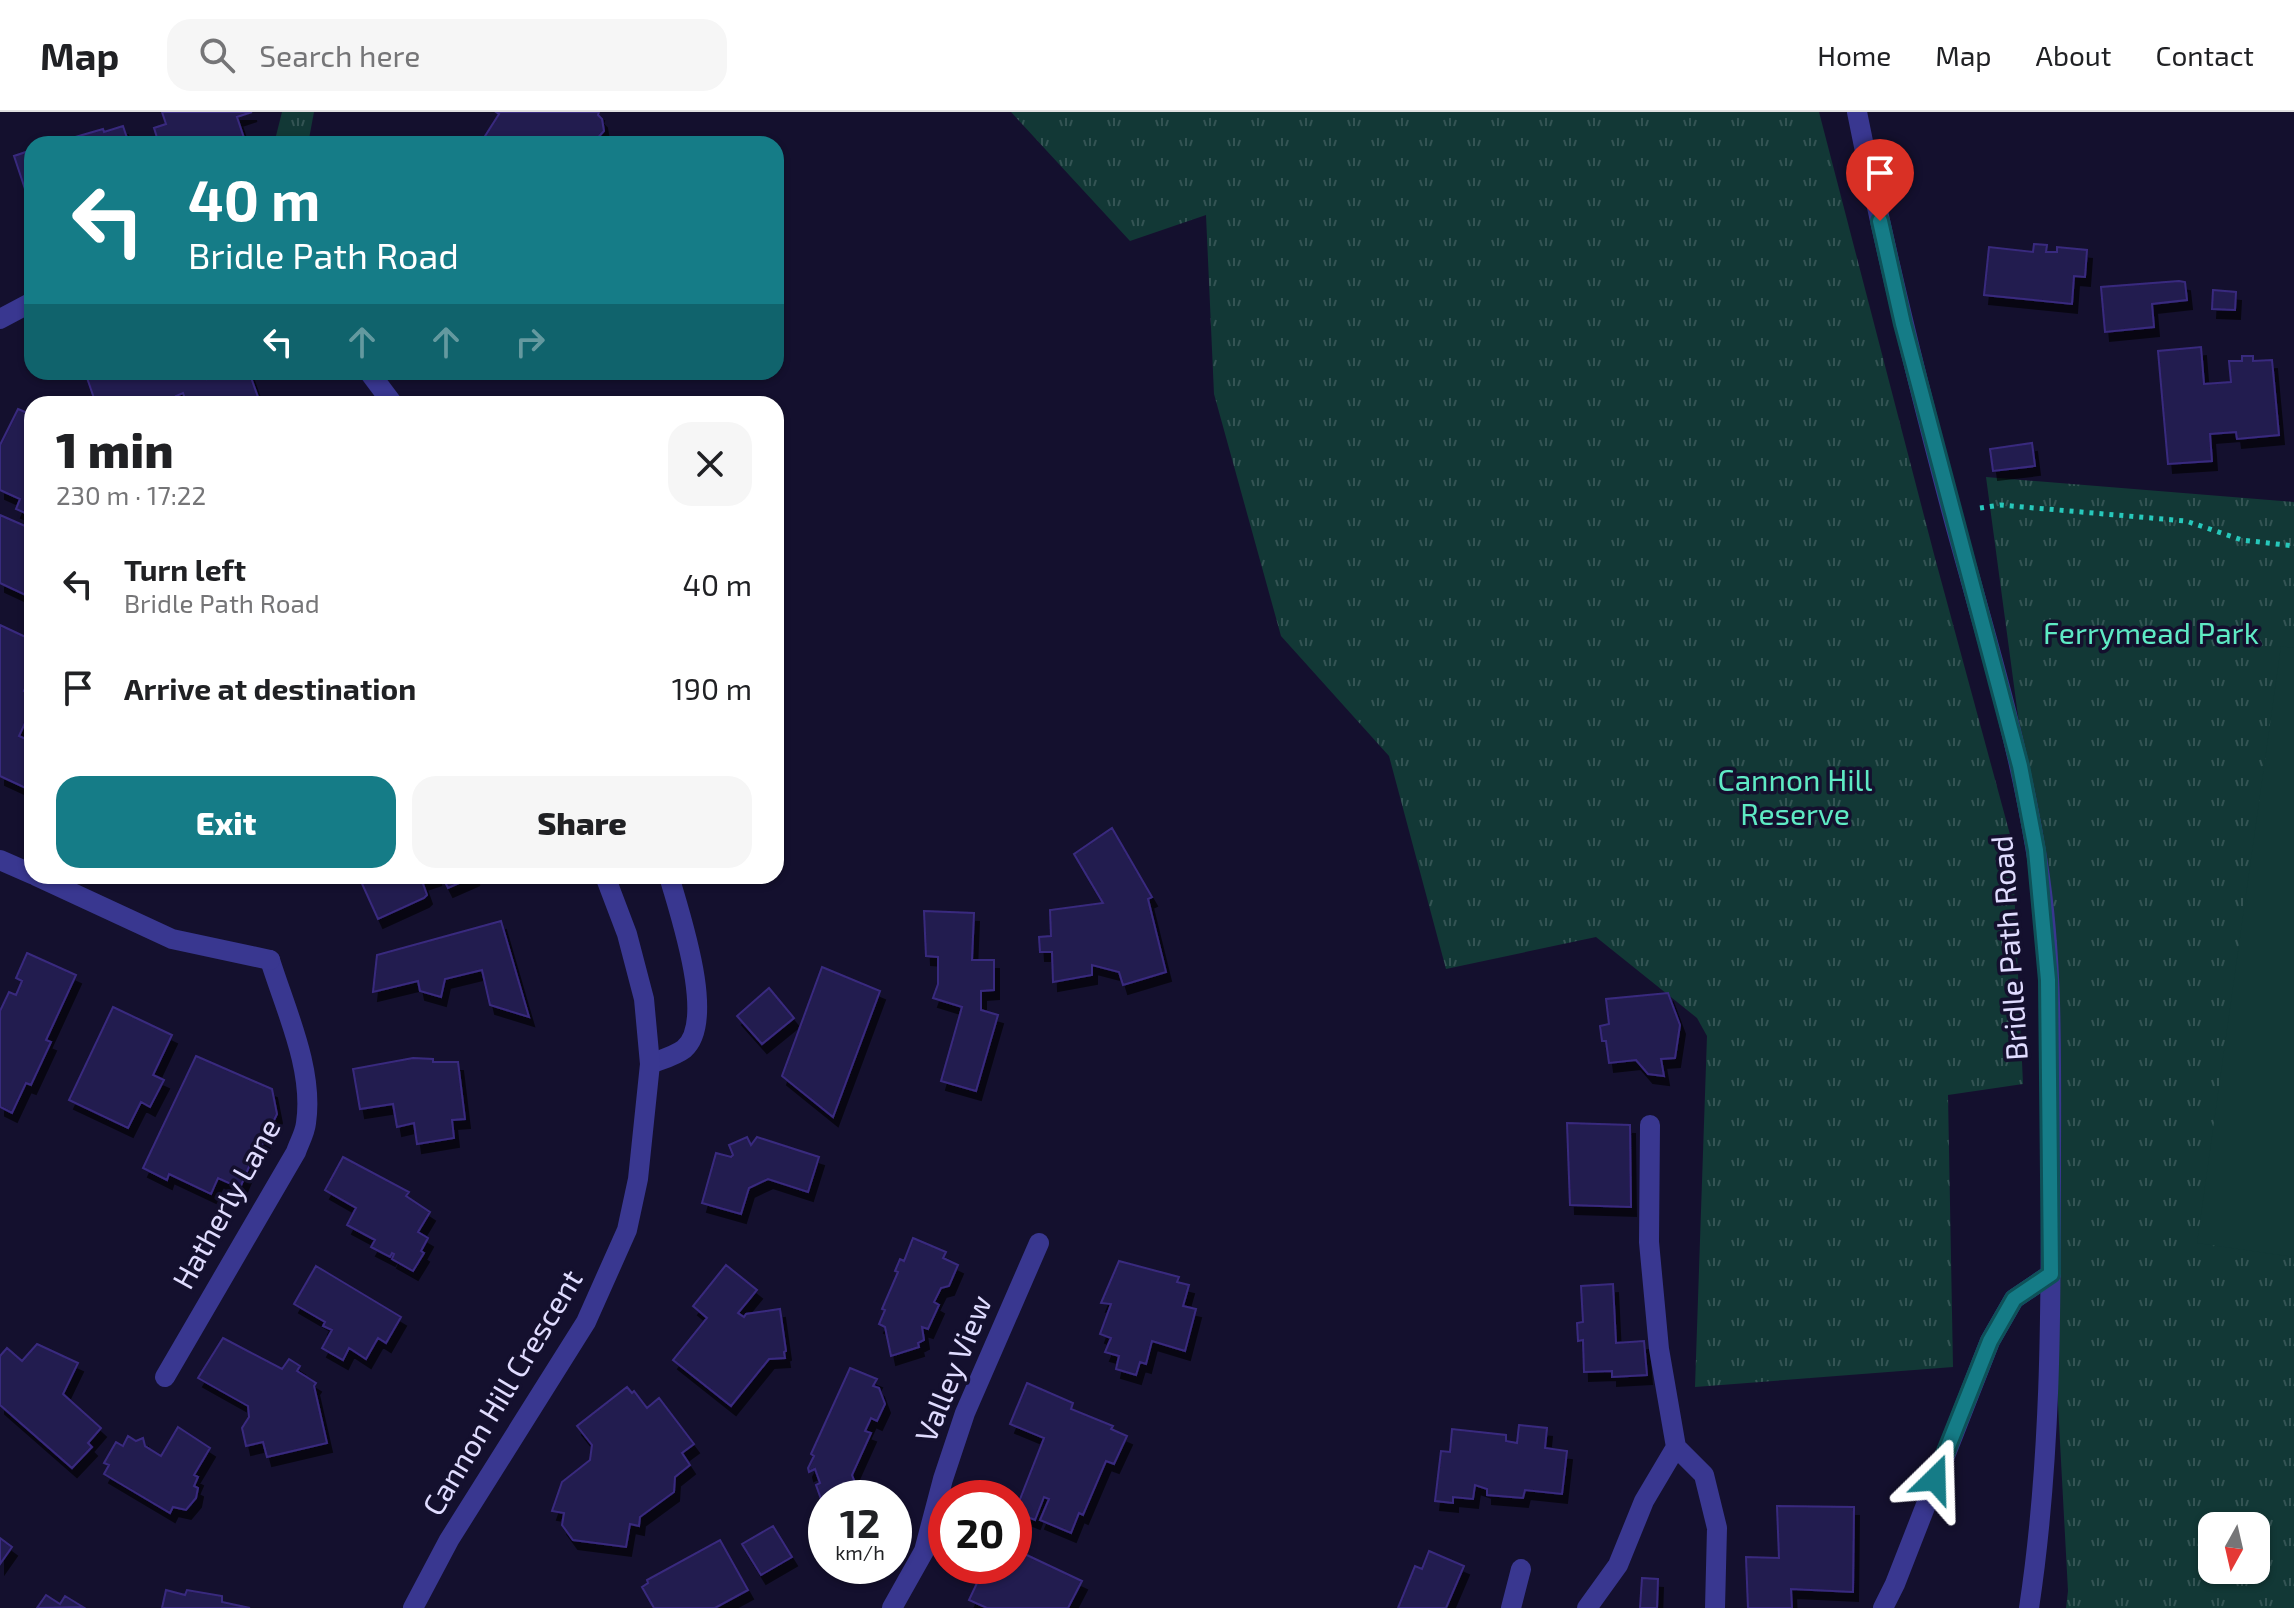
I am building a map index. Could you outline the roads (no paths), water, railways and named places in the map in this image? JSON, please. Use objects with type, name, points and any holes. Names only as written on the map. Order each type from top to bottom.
[{"type":"street","name":"Bridle Path Road","points":[[1857,112],[1903,324],[2020,766],[2036,850],[2048,980],[2051,1274],[2037,1554],[2029,1608]]},
{"type":"street","points":[[0,319],[24,306]]},
{"type":"street","points":[[0,860],[24,871]]},
{"type":"street","name":"Hatherly Lane","points":[[53,884],[172,939],[270,960],[300,1055],[308,1101],[306,1127],[296,1152],[165,1377]]},
{"type":"street","name":"Cannon Hill Crescent","points":[[413,1608],[449,1540],[586,1322],[627,1230],[638,1179],[650,1064],[644,999],[627,934],[608,884]]},
{"type":"street","points":[[650,1064],[685,1049],[694,1033],[697,998],[695,968],[671,884]]},
{"type":"street","points":[[1650,1125],[1649,1242],[1659,1349],[1676,1447],[1704,1475],[1717,1528],[1715,1608]]},
{"type":"street","name":"Valley View","points":[[892,1608],[924,1551],[965,1413],[1039,1243]]},
{"type":"street","points":[[1883,1608],[1990,1341],[2014,1299],[2051,1274]]},
{"type":"street","points":[[1587,1608],[1618,1565],[1644,1501],[1676,1447]]},
{"type":"street","points":[[1511,1608],[1521,1569]]},
{"type":"park label","name":"Ferrymead Park","points":[[2151,634]]},
{"type":"park label","name":"Cannon Hill Reserve","points":[[1795,798]]}]
